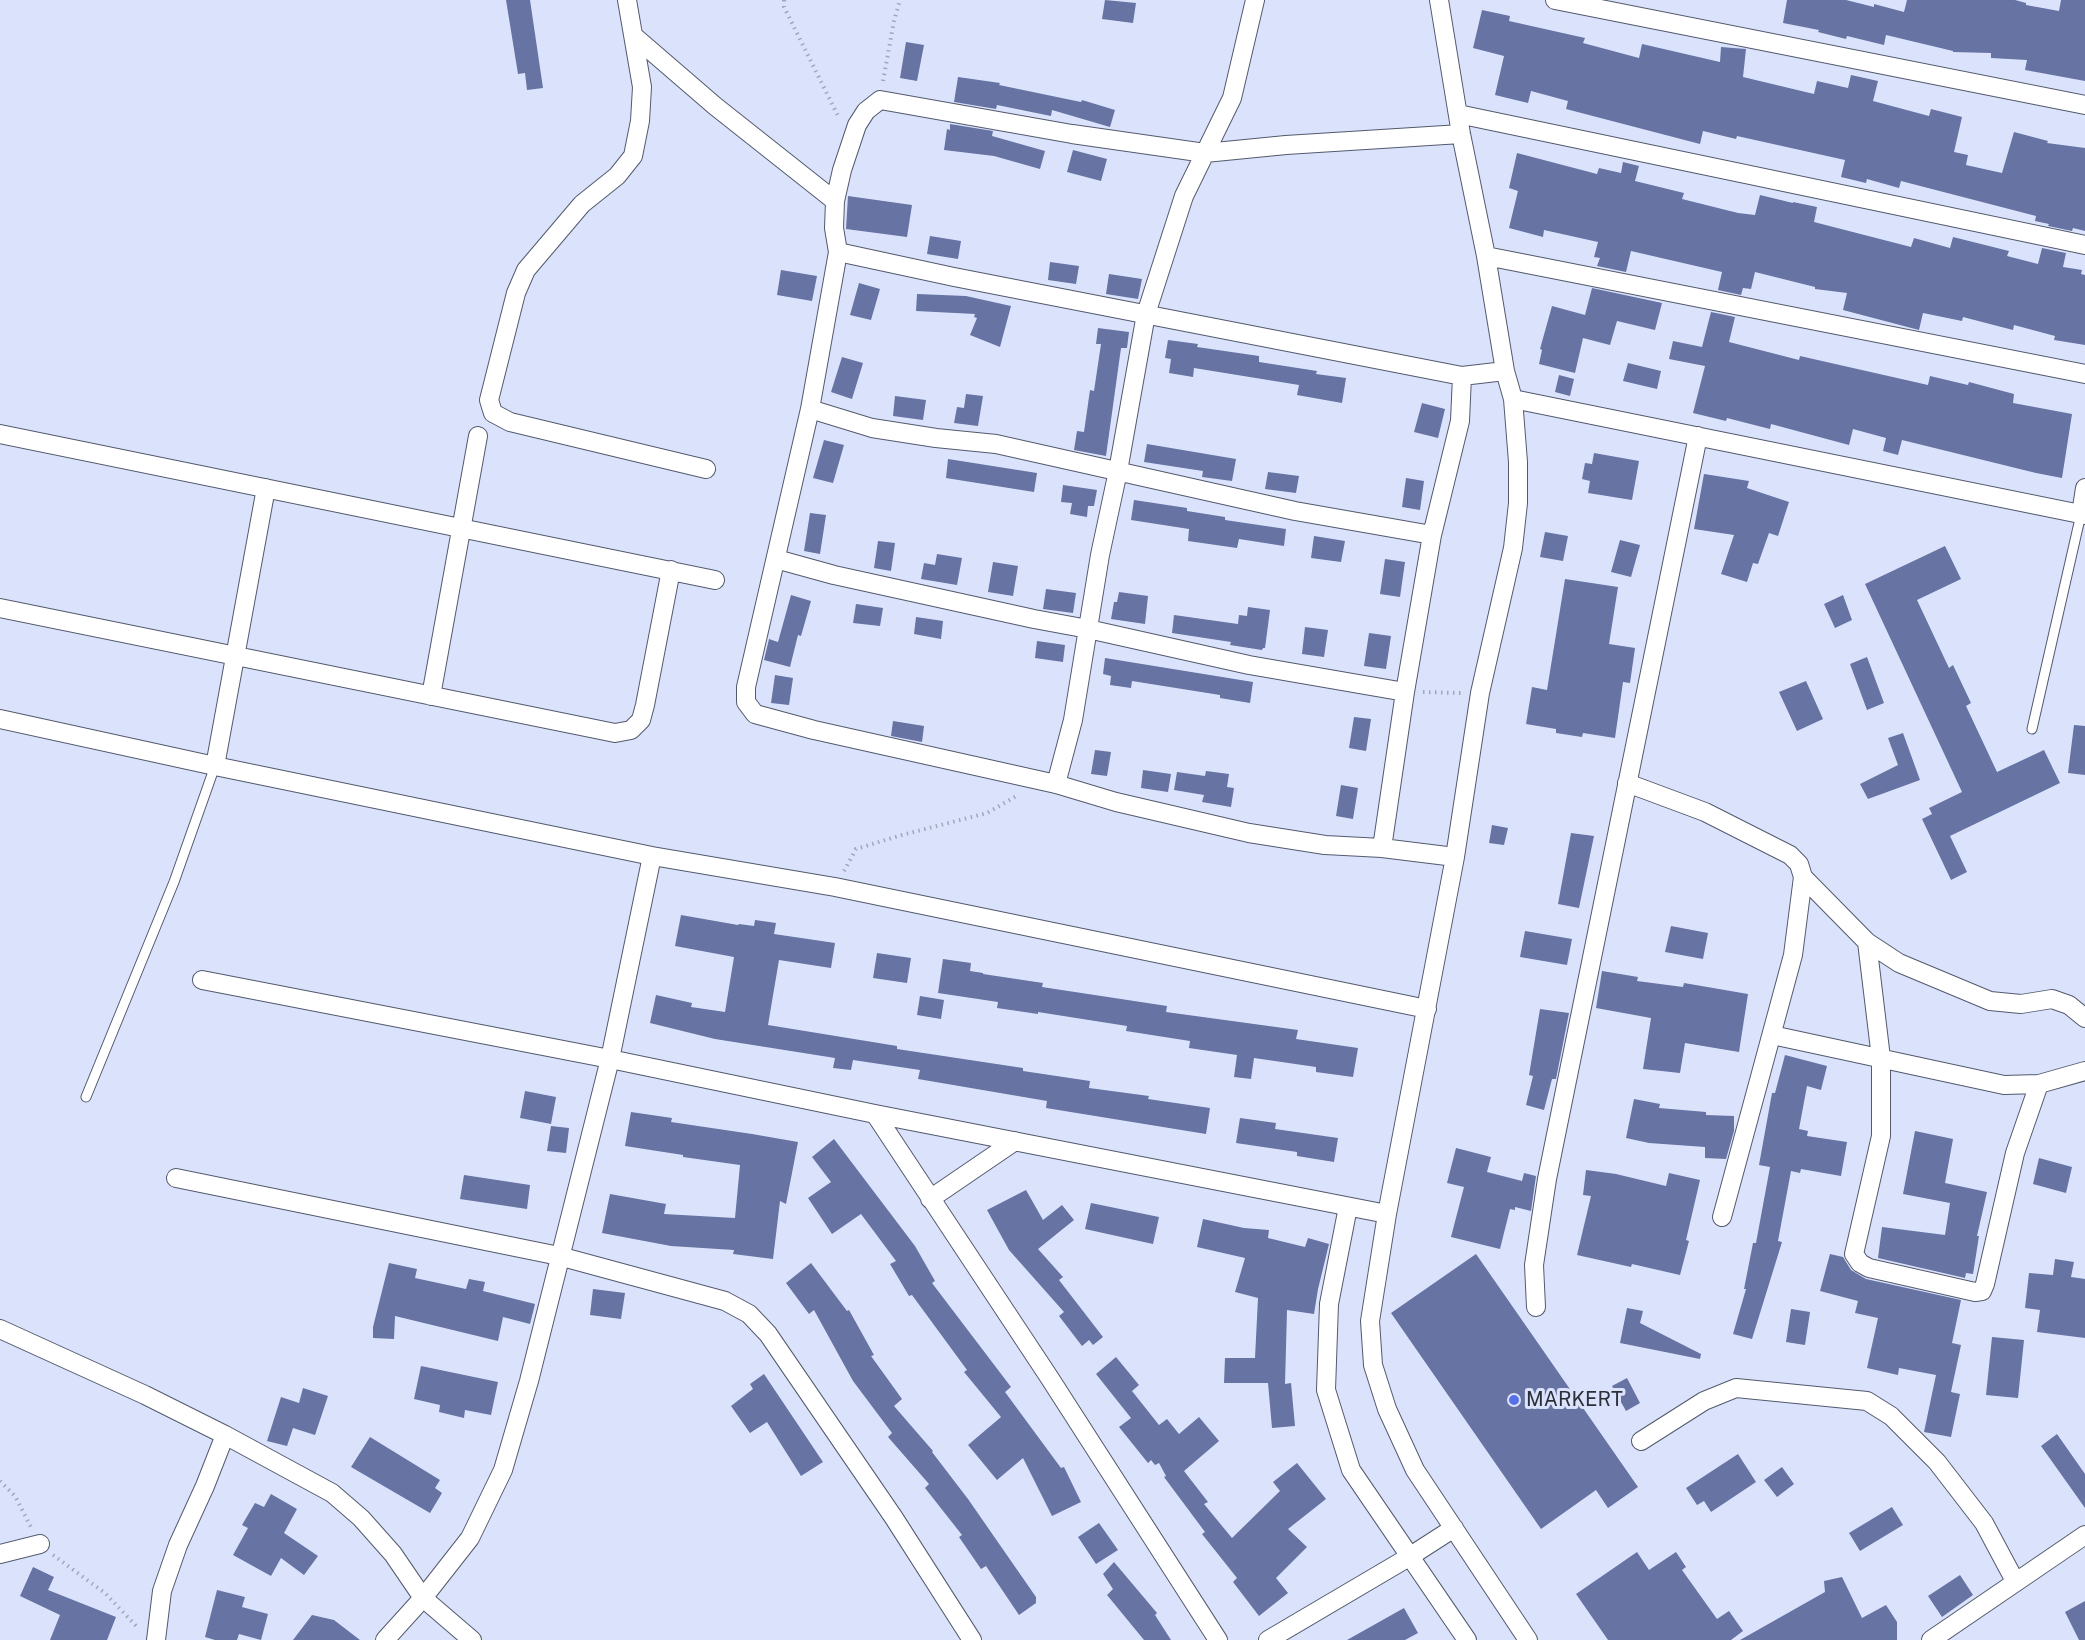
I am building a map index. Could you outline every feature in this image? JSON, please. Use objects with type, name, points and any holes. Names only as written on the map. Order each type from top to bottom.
[{"type":"street","points":[[627,0],[642,87],[640,121],[633,156],[617,176],[582,204],[526,270],[516,293],[489,400],[493,413],[510,422],[706,469]]},
{"type":"street","points":[[1056,784],[1073,720],[1100,555],[1118,471],[1146,314],[1184,196],[1232,98],[1255,0]]},
{"type":"street","points":[[1439,0],[1461,134],[1486,256],[1505,371],[1513,399],[1518,462],[1518,503],[1514,537],[1480,693],[1455,857],[1387,1214],[1370,1321],[1373,1365],[1387,1409],[1415,1470],[1528,1640]]},
{"type":"street","points":[[1555,0],[2085,105]]},
{"type":"street","points":[[635,37],[715,106],[835,201]]},
{"type":"street","points":[[1455,857],[1382,848],[1325,845],[1249,833],[1116,802],[1056,784],[814,730],[755,714],[746,702],[746,687],[810,409],[838,252],[834,228],[835,201],[850,142],[857,125],[866,111],[880,100],[1072,134],[1204,153],[1286,145],[1461,134]]},
{"type":"street","points":[[1458,114],[2085,245]]},
{"type":"street","points":[[838,252],[954,277],[1462,376],[1505,371]]},
{"type":"street","points":[[1486,256],[2085,374]]},
{"type":"street","points":[[1382,848],[1405,692],[1432,535],[1460,421],[1462,376]]},
{"type":"street","points":[[1513,399],[2083,514],[2085,488]]},
{"type":"street","points":[[810,409],[872,428],[996,444],[1295,511],[1432,535]]},
{"type":"street","points":[[0,434],[715,580]]},
{"type":"street","points":[[431,696],[478,436]]},
{"type":"street","points":[[1536,1307],[1534,1265],[1547,1179],[1698,436]]},
{"type":"street","points":[[215,766],[266,488]]},
{"type":"street","points":[[776,559],[834,575],[1249,665],[1405,692]]},
{"type":"street","points":[[0,608],[615,733],[631,730],[640,720],[645,705],[671,570]]},
{"type":"street","points":[[0,719],[652,856],[835,887],[1427,1009]]},
{"type":"street","points":[[1627,783],[1705,812],[1790,855],[1799,864],[1803,877],[1793,955],[1722,1216]]},
{"type":"street","points":[[385,1640],[423,1598],[470,1538],[503,1470],[529,1382],[610,1059],[652,856]]},
{"type":"street","points":[[1803,877],[1867,942],[1899,963],[1990,1001],[2021,1004],[2052,999],[2070,1005],[2085,1018]]},
{"type":"street","points":[[1867,942],[1881,1058],[1881,1136],[1854,1254],[1860,1263],[1869,1268],[1975,1292],[1982,1291],[2015,1153],[2039,1084]]},
{"type":"street","points":[[202,980],[1387,1214]]},
{"type":"street","points":[[1772,1035],[2004,1085],[2039,1084],[2085,1071]]},
{"type":"street","points":[[875,1114],[1056,1387],[1218,1640]]},
{"type":"street","points":[[930,1199],[1015,1141]]},
{"type":"street","points":[[176,1178],[560,1256],[725,1301],[750,1314],[768,1334],[894,1518],[972,1640]]},
{"type":"street","points":[[1348,1208],[1329,1304],[1326,1390],[1351,1470],[1467,1640]]},
{"type":"street","points":[[1,1333],[145,1395],[332,1493],[361,1518],[393,1554],[423,1598],[472,1640]]},
{"type":"street","points":[[1641,1441],[1704,1401],[1736,1388],[1867,1401],[1891,1416],[1937,1462],[1984,1523],[2015,1581]]},
{"type":"street","points":[[149,1636],[178,1545],[206,1486],[225,1435]]},
{"type":"street","points":[[1268,1640],[1454,1528]]},
{"type":"street","points":[[1931,1640],[2085,1535]]},
{"type":"street","points":[[0,1554],[40,1544]]},
{"type":"lane","points":[[2031,729],[2083,514]]},
{"type":"lane","points":[[86,1097],[174,882],[215,766]]},
{"type":"path","points":[[784,0],[784,7],[850,142]]},
{"type":"path","points":[[880,100],[900,0]]},
{"type":"path","points":[[1405,692],[1480,693]]},
{"type":"path","points":[[835,887],[856,849],[987,813],[1008,803],[1034,780]]},
{"type":"path","points":[[0,1481],[15,1496],[40,1544],[105,1593],[149,1636]]},
{"type":"building","points":[[506,0],[530,0],[543,88],[527,90],[525,73],[518,74]]},
{"type":"building","points":[[1105,0],[1136,3],[1133,23],[1102,19]]},
{"type":"building","points":[[1787,0],[1846,0],[1904,12],[1907,0],[2015,0],[2026,3],[2026,5],[2059,11],[2061,0],[2085,0],[2085,81],[2025,70],[2027,60],[1991,58],[1991,53],[1953,52],[1886,35],[1884,45],[1847,36],[1846,39],[1818,32],[1819,30],[1783,23]]},
{"type":"building","points":[[1482,10],[1510,16],[1509,21],[1585,38],[1583,43],[1639,58],[1642,44],[1720,62],[1721,47],[1746,49],[1743,77],[1814,94],[1817,81],[1848,88],[1851,75],[1878,81],[1873,101],[1929,116],[1931,109],[1962,117],[1954,152],[1968,155],[1966,165],[2002,173],[2014,132],[2048,141],[2047,143],[2085,148],[2085,231],[2048,226],[2049,224],[2035,221],[2036,216],[1901,181],[1899,188],[1867,179],[1866,183],[1841,177],[1845,160],[1737,136],[1736,139],[1703,131],[1700,144],[1566,109],[1568,101],[1531,91],[1528,103],[1495,95],[1504,56],[1473,48]]},
{"type":"building","points":[[906,42],[924,45],[917,81],[900,78]]},
{"type":"building","points":[[958,77],[1000,83],[999,85],[1081,102],[1082,100],[1115,110],[1110,127],[1052,110],[1051,116],[997,105],[996,109],[954,102]]},
{"type":"building","points":[[950,124],[993,131],[992,136],[1045,151],[1040,169],[994,156],[944,150]]},
{"type":"building","points":[[1073,150],[1107,159],[1101,181],[1067,172]]},
{"type":"building","points":[[1517,153],[1597,174],[1599,168],[1621,173],[1623,162],[1639,166],[1635,181],[1684,193],[1682,199],[1738,213],[1755,215],[1760,195],[1817,207],[1814,222],[1911,247],[1914,238],[1950,248],[1953,237],[2009,251],[2007,256],[2038,264],[2042,248],[2066,253],[2063,267],[2082,270],[2081,274],[2085,275],[2085,345],[2054,340],[2055,336],[2014,325],[2013,330],[1963,317],[1962,321],[1923,313],[1919,330],[1843,310],[1847,293],[1815,289],[1815,287],[1755,272],[1751,289],[1743,288],[1741,295],[1718,290],[1722,272],[1631,251],[1626,272],[1597,266],[1600,258],[1594,257],[1598,242],[1544,230],[1543,237],[1509,228],[1518,191],[1509,188]]},
{"type":"building","points":[[848,196],[912,205],[907,237],[846,229]]},
{"type":"building","points":[[930,236],[961,241],[958,259],[927,254]]},
{"type":"building","points":[[1050,262],[1079,266],[1076,284],[1048,280]]},
{"type":"building","points":[[781,270],[817,276],[812,301],[777,295]]},
{"type":"building","points":[[1109,274],[1142,279],[1138,299],[1106,294]]},
{"type":"building","points":[[859,283],[880,289],[871,320],[850,315]]},
{"type":"building","points":[[1592,288],[1662,303],[1655,330],[1617,321],[1610,345],[1583,338],[1575,373],[1539,364],[1542,350],[1540,349],[1552,306],[1585,315]]},
{"type":"building","points":[[917,294],[966,296],[1011,306],[1000,347],[970,335],[977,318],[974,317],[975,314],[916,311]]},
{"type":"building","points":[[1711,312],[1735,317],[1729,342],[1799,360],[1800,356],[1928,385],[1930,376],[1968,385],[1969,382],[2014,394],[2013,403],[2072,414],[2062,478],[1902,440],[1898,455],[1883,451],[1886,438],[1853,429],[1849,445],[1771,424],[1770,429],[1727,418],[1726,421],[1693,413],[1705,366],[1669,359],[1673,341],[1702,347]]},
{"type":"building","points":[[1098,328],[1129,332],[1127,348],[1121,348],[1106,456],[1074,450],[1077,431],[1084,432],[1090,390],[1094,391],[1101,344],[1096,344]]},
{"type":"building","points":[[1168,340],[1198,344],[1197,347],[1259,356],[1259,362],[1346,378],[1342,403],[1297,395],[1299,385],[1194,368],[1193,377],[1169,373],[1171,359],[1165,358]]},
{"type":"building","points":[[842,357],[863,363],[852,399],[831,392]]},
{"type":"building","points":[[1628,363],[1661,371],[1657,389],[1623,381]]},
{"type":"building","points":[[1559,375],[1574,379],[1570,396],[1555,392]]},
{"type":"building","points":[[966,394],[983,396],[978,426],[954,423],[957,407],[964,408]]},
{"type":"building","points":[[895,396],[926,400],[923,420],[893,416]]},
{"type":"building","points":[[1422,403],[1445,409],[1438,438],[1414,432]]},
{"type":"building","points":[[824,440],[844,445],[833,483],[813,478]]},
{"type":"building","points":[[1147,444],[1236,459],[1232,481],[1202,477],[1203,471],[1144,462]]},
{"type":"building","points":[[1594,453],[1639,461],[1632,500],[1588,493],[1590,481],[1582,479],[1585,463],[1592,464]]},
{"type":"building","points":[[948,459],[1037,473],[1034,492],[946,478]]},
{"type":"building","points":[[1268,472],[1299,476],[1296,493],[1265,489]]},
{"type":"building","points":[[1704,474],[1749,481],[1747,488],[1789,502],[1778,536],[1769,533],[1758,564],[1753,563],[1747,582],[1721,574],[1734,535],[1694,529]]},
{"type":"building","points":[[1406,478],[1424,481],[1420,510],[1402,507]]},
{"type":"building","points":[[1063,485],[1097,490],[1094,506],[1088,506],[1087,517],[1070,514],[1072,503],[1061,502]]},
{"type":"building","points":[[1134,500],[1187,508],[1187,511],[1225,517],[1225,520],[1286,529],[1284,546],[1239,539],[1237,548],[1188,541],[1189,529],[1131,520]]},
{"type":"building","points":[[810,513],[826,515],[820,554],[804,551]]},
{"type":"building","points":[[1545,532],[1568,536],[1563,561],[1540,557]]},
{"type":"building","points":[[1314,536],[1345,541],[1341,562],[1311,558]]},
{"type":"building","points":[[1620,540],[1640,545],[1631,577],[1611,572]]},
{"type":"building","points":[[878,541],[895,543],[891,571],[874,568]]},
{"type":"building","points":[[1945,546],[1961,579],[1917,600],[1949,668],[1953,665],[1971,703],[1966,706],[1997,772],[2044,750],[2060,783],[1950,836],[1967,872],[1951,880],[1922,819],[1932,814],[1929,808],[1962,792],[1865,584]]},
{"type":"building","points":[[937,554],[962,558],[957,585],[921,579],[924,563],[935,565]]},
{"type":"building","points":[[1385,559],[1405,562],[1400,597],[1380,594]]},
{"type":"building","points":[[993,562],[1018,566],[1013,596],[988,592]]},
{"type":"building","points":[[1565,579],[1618,587],[1609,644],[1635,648],[1630,683],[1623,682],[1615,738],[1583,733],[1582,737],[1556,733],[1556,729],[1526,724],[1532,687],[1547,690]]},
{"type":"building","points":[[1046,589],[1076,593],[1073,613],[1043,609]]},
{"type":"building","points":[[1119,592],[1148,596],[1145,624],[1111,619],[1114,602],[1117,602]]},
{"type":"building","points":[[791,595],[811,601],[801,636],[798,635],[790,667],[764,660],[769,639],[778,642]]},
{"type":"building","points":[[1843,595],[1852,620],[1835,628],[1824,604]]},
{"type":"building","points":[[856,604],[883,608],[880,626],[853,623]]},
{"type":"building","points":[[1248,607],[1270,610],[1265,648],[1262,650],[1230,645],[1231,642],[1172,633],[1174,615],[1238,624],[1239,615],[1247,616]]},
{"type":"building","points":[[916,617],[943,621],[941,639],[914,634]]},
{"type":"building","points":[[1305,627],[1328,630],[1324,657],[1302,654]]},
{"type":"building","points":[[1369,633],[1391,636],[1386,669],[1364,666]]},
{"type":"building","points":[[1037,641],[1065,645],[1063,662],[1035,658]]},
{"type":"building","points":[[1867,657],[1884,703],[1867,710],[1850,664]]},
{"type":"building","points":[[1105,658],[1253,682],[1250,703],[1220,698],[1220,695],[1132,681],[1131,688],[1110,685],[1111,676],[1103,674]]},
{"type":"building","points":[[775,675],[793,678],[789,705],[771,703]]},
{"type":"building","points":[[1806,681],[1823,719],[1797,731],[1779,692]]},
{"type":"building","points":[[1354,717],[1371,719],[1366,751],[1349,748]]},
{"type":"building","points":[[893,721],[924,726],[922,742],[891,736]]},
{"type":"building","points":[[2074,725],[2085,726],[2085,775],[2068,773]]},
{"type":"building","points":[[1903,733],[1920,780],[1868,799],[1860,784],[1898,765],[1888,738]]},
{"type":"building","points":[[1095,750],[1111,752],[1107,776],[1091,774]]},
{"type":"building","points":[[1143,770],[1171,774],[1168,792],[1141,788]]},
{"type":"building","points":[[1206,771],[1229,774],[1227,787],[1234,788],[1231,807],[1202,802],[1204,795],[1174,790],[1177,772],[1205,776]]},
{"type":"building","points":[[1341,785],[1358,788],[1353,819],[1336,816]]},
{"type":"building","points":[[1492,825],[1508,828],[1504,845],[1489,843]]},
{"type":"building","points":[[1571,833],[1594,836],[1579,908],[1558,904]]},
{"type":"building","points":[[681,915],[738,925],[754,926],[755,920],[776,923],[774,934],[835,943],[831,968],[779,960],[768,1025],[897,1046],[897,1049],[1023,1068],[1023,1071],[1090,1081],[1089,1088],[1149,1096],[1148,1099],[1210,1108],[1206,1134],[1046,1108],[1047,1101],[918,1079],[920,1070],[853,1060],[851,1070],[833,1068],[835,1058],[715,1039],[650,1023],[656,995],[692,1003],[691,1007],[725,1012],[734,957],[675,946]]},
{"type":"building","points":[[1671,926],[1708,933],[1703,959],[1665,952]]},
{"type":"building","points":[[1525,931],[1572,939],[1567,965],[1520,957]]},
{"type":"building","points":[[877,953],[911,958],[907,983],[873,978]]},
{"type":"building","points":[[943,959],[971,963],[970,971],[1043,983],[1042,987],[1167,1006],[1166,1012],[1298,1030],[1296,1039],[1358,1048],[1353,1077],[1316,1072],[1316,1067],[1254,1058],[1251,1079],[1234,1077],[1237,1055],[1189,1048],[1190,1041],[1126,1031],[1127,1026],[997,1008],[998,1002],[938,993]]},
{"type":"building","points":[[1602,971],[1638,977],[1637,981],[1683,987],[1684,983],[1748,994],[1739,1052],[1685,1043],[1680,1073],[1643,1069],[1651,1018],[1596,1008]]},
{"type":"building","points":[[920,996],[944,1000],[941,1019],[917,1015]]},
{"type":"building","points":[[1540,1009],[1569,1013],[1556,1079],[1552,1079],[1544,1110],[1526,1105],[1533,1076],[1529,1075]]},
{"type":"building","points":[[1785,1055],[1827,1066],[1821,1090],[1807,1086],[1799,1129],[1808,1131],[1807,1136],[1847,1142],[1841,1176],[1801,1169],[1800,1173],[1791,1171],[1778,1241],[1782,1242],[1752,1339],[1733,1334],[1746,1289],[1744,1289],[1753,1243],[1756,1243],[1770,1167],[1759,1165],[1772,1093],[1775,1093]]},
{"type":"building","points":[[525,1091],[556,1097],[551,1124],[520,1118]]},
{"type":"building","points":[[1634,1099],[1660,1104],[1659,1108],[1706,1112],[1706,1115],[1734,1116],[1734,1131],[1726,1159],[1705,1158],[1705,1147],[1649,1143],[1626,1138]]},
{"type":"building","points":[[631,1112],[672,1118],[671,1122],[798,1142],[786,1204],[780,1201],[773,1259],[733,1254],[734,1250],[671,1246],[602,1233],[610,1194],[666,1204],[664,1214],[735,1218],[740,1165],[625,1146]]},
{"type":"building","points":[[1240,1118],[1276,1123],[1275,1129],[1338,1138],[1334,1162],[1297,1156],[1297,1152],[1236,1143]]},
{"type":"building","points":[[551,1126],[569,1128],[566,1153],[547,1151]]},
{"type":"building","points":[[1915,1131],[1953,1139],[1945,1183],[1987,1192],[1977,1236],[1979,1236],[1973,1274],[1966,1273],[1965,1278],[1878,1258],[1882,1227],[1945,1235],[1950,1203],[1903,1194]]},
{"type":"building","points":[[834,1139],[915,1246],[935,1281],[932,1283],[1011,1387],[1005,1392],[1061,1468],[1064,1467],[1081,1502],[1052,1516],[1023,1458],[997,1480],[968,1445],[1001,1417],[964,1372],[967,1370],[912,1295],[909,1296],[890,1264],[896,1261],[861,1214],[832,1234],[808,1198],[831,1182],[812,1157]]},
{"type":"building","points":[[1456,1148],[1491,1157],[1487,1172],[1522,1181],[1524,1173],[1536,1176],[1531,1211],[1515,1207],[1515,1210],[1510,1209],[1500,1249],[1451,1237],[1464,1187],[1447,1183]]},
{"type":"building","points":[[2039,1158],[2072,1167],[2066,1193],[2033,1184]]},
{"type":"building","points":[[1586,1170],[1616,1174],[1666,1186],[1669,1173],[1700,1180],[1686,1240],[1689,1241],[1680,1275],[1577,1255],[1591,1196],[1583,1195]]},
{"type":"building","points":[[464,1175],[530,1185],[527,1209],[460,1199]]},
{"type":"building","points":[[1026,1190],[1043,1220],[1062,1205],[1074,1220],[1038,1249],[1063,1277],[1059,1280],[1103,1337],[1093,1345],[1089,1340],[1082,1346],[1059,1316],[1064,1312],[1009,1250],[987,1210]]},
{"type":"building","points":[[1091,1203],[1159,1217],[1153,1244],[1085,1229]]},
{"type":"building","points":[[1203,1219],[1244,1228],[1269,1230],[1268,1238],[1305,1247],[1308,1238],[1329,1244],[1314,1314],[1287,1310],[1285,1384],[1291,1383],[1295,1426],[1272,1428],[1268,1383],[1224,1383],[1225,1358],[1255,1358],[1258,1298],[1235,1292],[1245,1258],[1197,1247]]},
{"type":"building","name":"MARKERT","points":[[1476,1254],[1638,1487],[1608,1508],[1596,1490],[1541,1529],[1391,1313]]},
{"type":"building","points":[[1830,1254],[1843,1257],[1851,1270],[1866,1279],[1961,1300],[1952,1343],[1961,1345],[1951,1392],[1960,1394],[1951,1437],[1924,1432],[1936,1375],[1899,1368],[1898,1375],[1867,1368],[1878,1318],[1855,1313],[1858,1301],[1820,1291]]},
{"type":"building","points":[[2055,1259],[2074,1262],[2071,1277],[2085,1279],[2085,1338],[2037,1332],[2040,1310],[2025,1308],[2029,1273],[2053,1275]]},
{"type":"building","points":[[389,1263],[417,1269],[415,1278],[466,1289],[469,1279],[485,1282],[483,1291],[535,1304],[530,1324],[503,1317],[498,1341],[395,1316],[394,1339],[373,1338],[373,1327]]},
{"type":"building","points":[[811,1263],[847,1311],[849,1310],[874,1355],[871,1356],[902,1399],[894,1406],[933,1451],[1036,1597],[1036,1603],[1019,1615],[986,1566],[981,1569],[959,1537],[962,1535],[925,1488],[929,1484],[888,1437],[892,1433],[853,1381],[814,1310],[809,1314],[786,1283]]},
{"type":"building","points":[[593,1289],[625,1293],[621,1319],[590,1315]]},
{"type":"building","points":[[1627,1308],[1643,1311],[1640,1323],[1701,1354],[1700,1359],[1620,1343]]},
{"type":"building","points":[[1791,1309],[1810,1312],[1805,1345],[1786,1342]]},
{"type":"building","points":[[1992,1337],[2024,1340],[2018,1398],[1986,1395]]},
{"type":"building","points":[[1116,1357],[1139,1385],[1132,1391],[1159,1425],[1167,1419],[1179,1434],[1199,1417],[1219,1441],[1184,1471],[1208,1502],[1204,1504],[1232,1538],[1280,1491],[1273,1482],[1297,1463],[1326,1499],[1288,1529],[1307,1547],[1276,1578],[1288,1593],[1259,1616],[1233,1582],[1237,1578],[1202,1534],[1205,1532],[1164,1477],[1166,1476],[1159,1463],[1155,1465],[1151,1460],[1148,1463],[1119,1427],[1131,1418],[1096,1374]]},
{"type":"building","points":[[421,1366],[498,1382],[491,1415],[465,1410],[464,1418],[439,1412],[440,1405],[414,1399]]},
{"type":"building","points":[[764,1374],[823,1462],[801,1476],[767,1422],[750,1433],[731,1406],[753,1389],[750,1384]]},
{"type":"building","points":[[1627,1378],[1640,1403],[1626,1411],[1612,1386]]},
{"type":"building","points":[[303,1388],[328,1396],[315,1435],[293,1428],[287,1446],[267,1441],[281,1397],[299,1403]]},
{"type":"building","points":[[2057,1434],[2085,1474],[2085,1508],[2041,1446]]},
{"type":"building","points":[[370,1437],[440,1480],[435,1488],[442,1493],[430,1513],[351,1467]]},
{"type":"building","points":[[1738,1454],[1756,1482],[1711,1512],[1704,1501],[1697,1505],[1686,1488]]},
{"type":"building","points":[[1782,1467],[1794,1484],[1777,1497],[1764,1480]]},
{"type":"building","points":[[271,1494],[297,1509],[284,1533],[318,1556],[304,1575],[281,1558],[271,1576],[233,1555],[248,1528],[242,1525],[255,1503],[264,1507]]},
{"type":"building","points":[[1892,1507],[1903,1525],[1860,1551],[1849,1533]]},
{"type":"building","points":[[1099,1523],[1118,1550],[1096,1564],[1078,1537]]},
{"type":"building","points":[[1637,1552],[1649,1570],[1676,1552],[1686,1567],[1682,1570],[1717,1619],[1729,1611],[1743,1631],[1731,1640],[1608,1640],[1576,1594]]},
{"type":"building","points":[[1114,1562],[1157,1613],[1155,1615],[1171,1640],[1144,1640],[1107,1595],[1113,1589],[1103,1574]]},
{"type":"building","points":[[33,1567],[54,1577],[48,1590],[116,1617],[107,1640],[50,1640],[60,1615],[20,1596]]},
{"type":"building","points":[[1960,1575],[1973,1595],[1942,1617],[1928,1596]]},
{"type":"building","points":[[1842,1577],[1862,1618],[1886,1605],[1897,1622],[1897,1640],[1740,1640],[1825,1592],[1824,1581]]},
{"type":"building","points":[[217,1590],[245,1597],[242,1607],[268,1614],[261,1640],[239,1634],[237,1640],[215,1640],[205,1637]]},
{"type":"building","points":[[2085,1601],[2085,1640],[2079,1640],[2065,1612]]},
{"type":"building","points":[[1404,1608],[1418,1633],[1405,1640],[1347,1640]]},
{"type":"building","points":[[312,1615],[334,1620],[360,1640],[293,1640]]},
{"type":"place","name":"MARKERT","points":[[1514,1400]]}]
